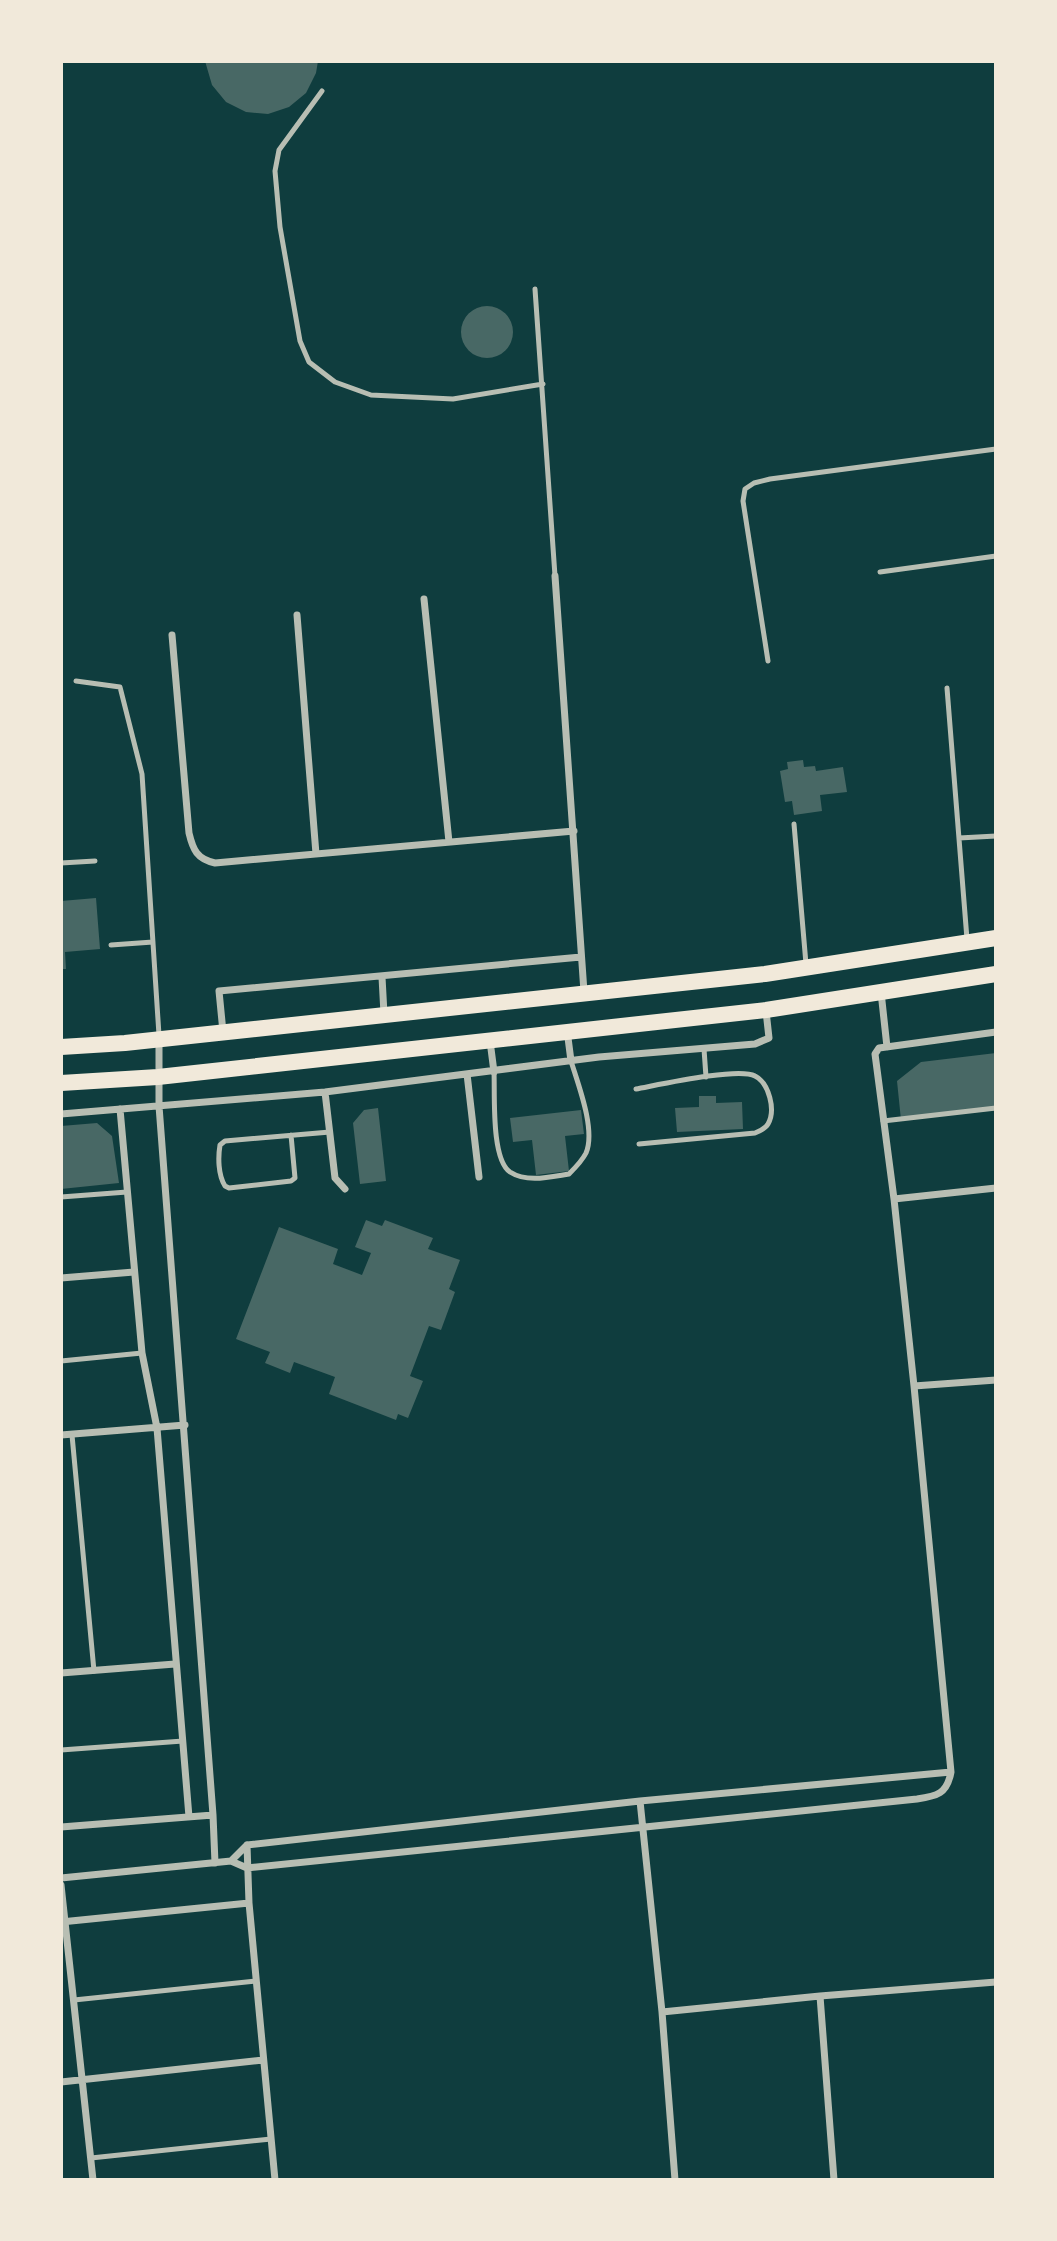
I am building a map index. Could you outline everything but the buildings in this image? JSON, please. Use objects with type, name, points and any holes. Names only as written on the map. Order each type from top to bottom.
[{"type":"highway","points":[[61,1047],[159,1039],[765,974],[996,938]]},
{"type":"highway","points":[[61,1083],[158,1077],[766,1010],[996,974]]},
{"type":"street","points":[[555,576],[584,992]]},
{"type":"street","points":[[424,599],[449,842]]},
{"type":"street","points":[[298,615],[316,854]]},
{"type":"street","points":[[172,635],[189,833],[193,850],[198,857],[215,863],[574,831]]},
{"type":"street","points":[[223,1032],[219,991],[581,957]]},
{"type":"street","points":[[382,977],[384,1014]]},
{"type":"street","points":[[881,992],[887,1047]]},
{"type":"street","points":[[61,1114],[325,1092],[571,1061],[763,1042],[768,1038],[769,1032],[766,1010]]},
{"type":"street","points":[[567,1030],[571,1061]]},
{"type":"street","points":[[61,1878],[231,1861],[247,1868],[917,1799],[943,1793],[951,1772],[914,1386],[875,1054],[879,1048],[996,1032]]},
{"type":"street","points":[[159,1039],[159,1106],[185,1425],[215,1863]]},
{"type":"street","points":[[490,1039],[494,1072]]},
{"type":"street","points":[[467,1074],[479,1177]]},
{"type":"street","points":[[325,1092],[335,1178],[345,1189]]},
{"type":"street","points":[[120,1109],[142,1353],[157,1428],[189,1817]]},
{"type":"street","points":[[894,1199],[996,1189]]},
{"type":"street","points":[[61,1278],[134,1272]]},
{"type":"street","points":[[914,1386],[996,1380]]},
{"type":"street","points":[[61,1435],[185,1425]]},
{"type":"street","points":[[61,1673],[176,1664]]},
{"type":"street","points":[[231,1861],[247,1845],[640,1801],[951,1772]]},
{"type":"street","points":[[640,1801],[662,2012],[675,2180]]},
{"type":"street","points":[[61,1827],[213,1815]]},
{"type":"street","points":[[247,1845],[248,1903],[275,2180]]},
{"type":"street","points":[[61,1885],[93,2180]]},
{"type":"street","points":[[63,1922],[248,1903]]},
{"type":"street","points":[[662,2012],[996,1982]]},
{"type":"street","points":[[820,1996],[834,2180]]},
{"type":"street","points":[[61,2082],[263,2060]]},
{"type":"lane","points":[[322,91],[279,150],[275,172],[280,227],[300,341],[309,362],[335,382],[371,394],[453,399],[544,384]]},
{"type":"lane","points":[[535,289],[544,384],[555,576]]},
{"type":"lane","points":[[768,661],[743,501],[745,489],[754,483],[770,479],[996,449]]},
{"type":"lane","points":[[880,572],[996,556]]},
{"type":"lane","points":[[76,681],[120,687],[142,774],[159,1039]]},
{"type":"lane","points":[[947,688],[968,943]]},
{"type":"lane","points":[[794,824],[807,967]]},
{"type":"lane","points":[[959,838],[996,835]]},
{"type":"lane","points":[[61,863],[95,861]]},
{"type":"lane","points":[[111,945],[153,942]]},
{"type":"lane","points":[[704,1049],[706,1077]]},
{"type":"lane","points":[[494,1072],[498,1151],[503,1166],[512,1173],[538,1179],[569,1174],[587,1150],[589,1136],[584,1105],[571,1061]]},
{"type":"lane","points":[[636,1089],[706,1077],[754,1075],[763,1082],[770,1103],[767,1127],[755,1133],[639,1144]]},
{"type":"lane","points":[[884,1121],[996,1108]]},
{"type":"lane","points":[[291,1135],[295,1178],[291,1181],[229,1188],[225,1186],[220,1176],[220,1145],[225,1141],[291,1135],[330,1132]]},
{"type":"lane","points":[[61,1197],[127,1192]]},
{"type":"lane","points":[[61,1361],[142,1353]]},
{"type":"lane","points":[[72,1435],[94,1671]]},
{"type":"lane","points":[[61,1750],[183,1741]]},
{"type":"lane","points":[[74,2000],[256,1981]]},
{"type":"lane","points":[[91,2158],[271,2139]]}]
